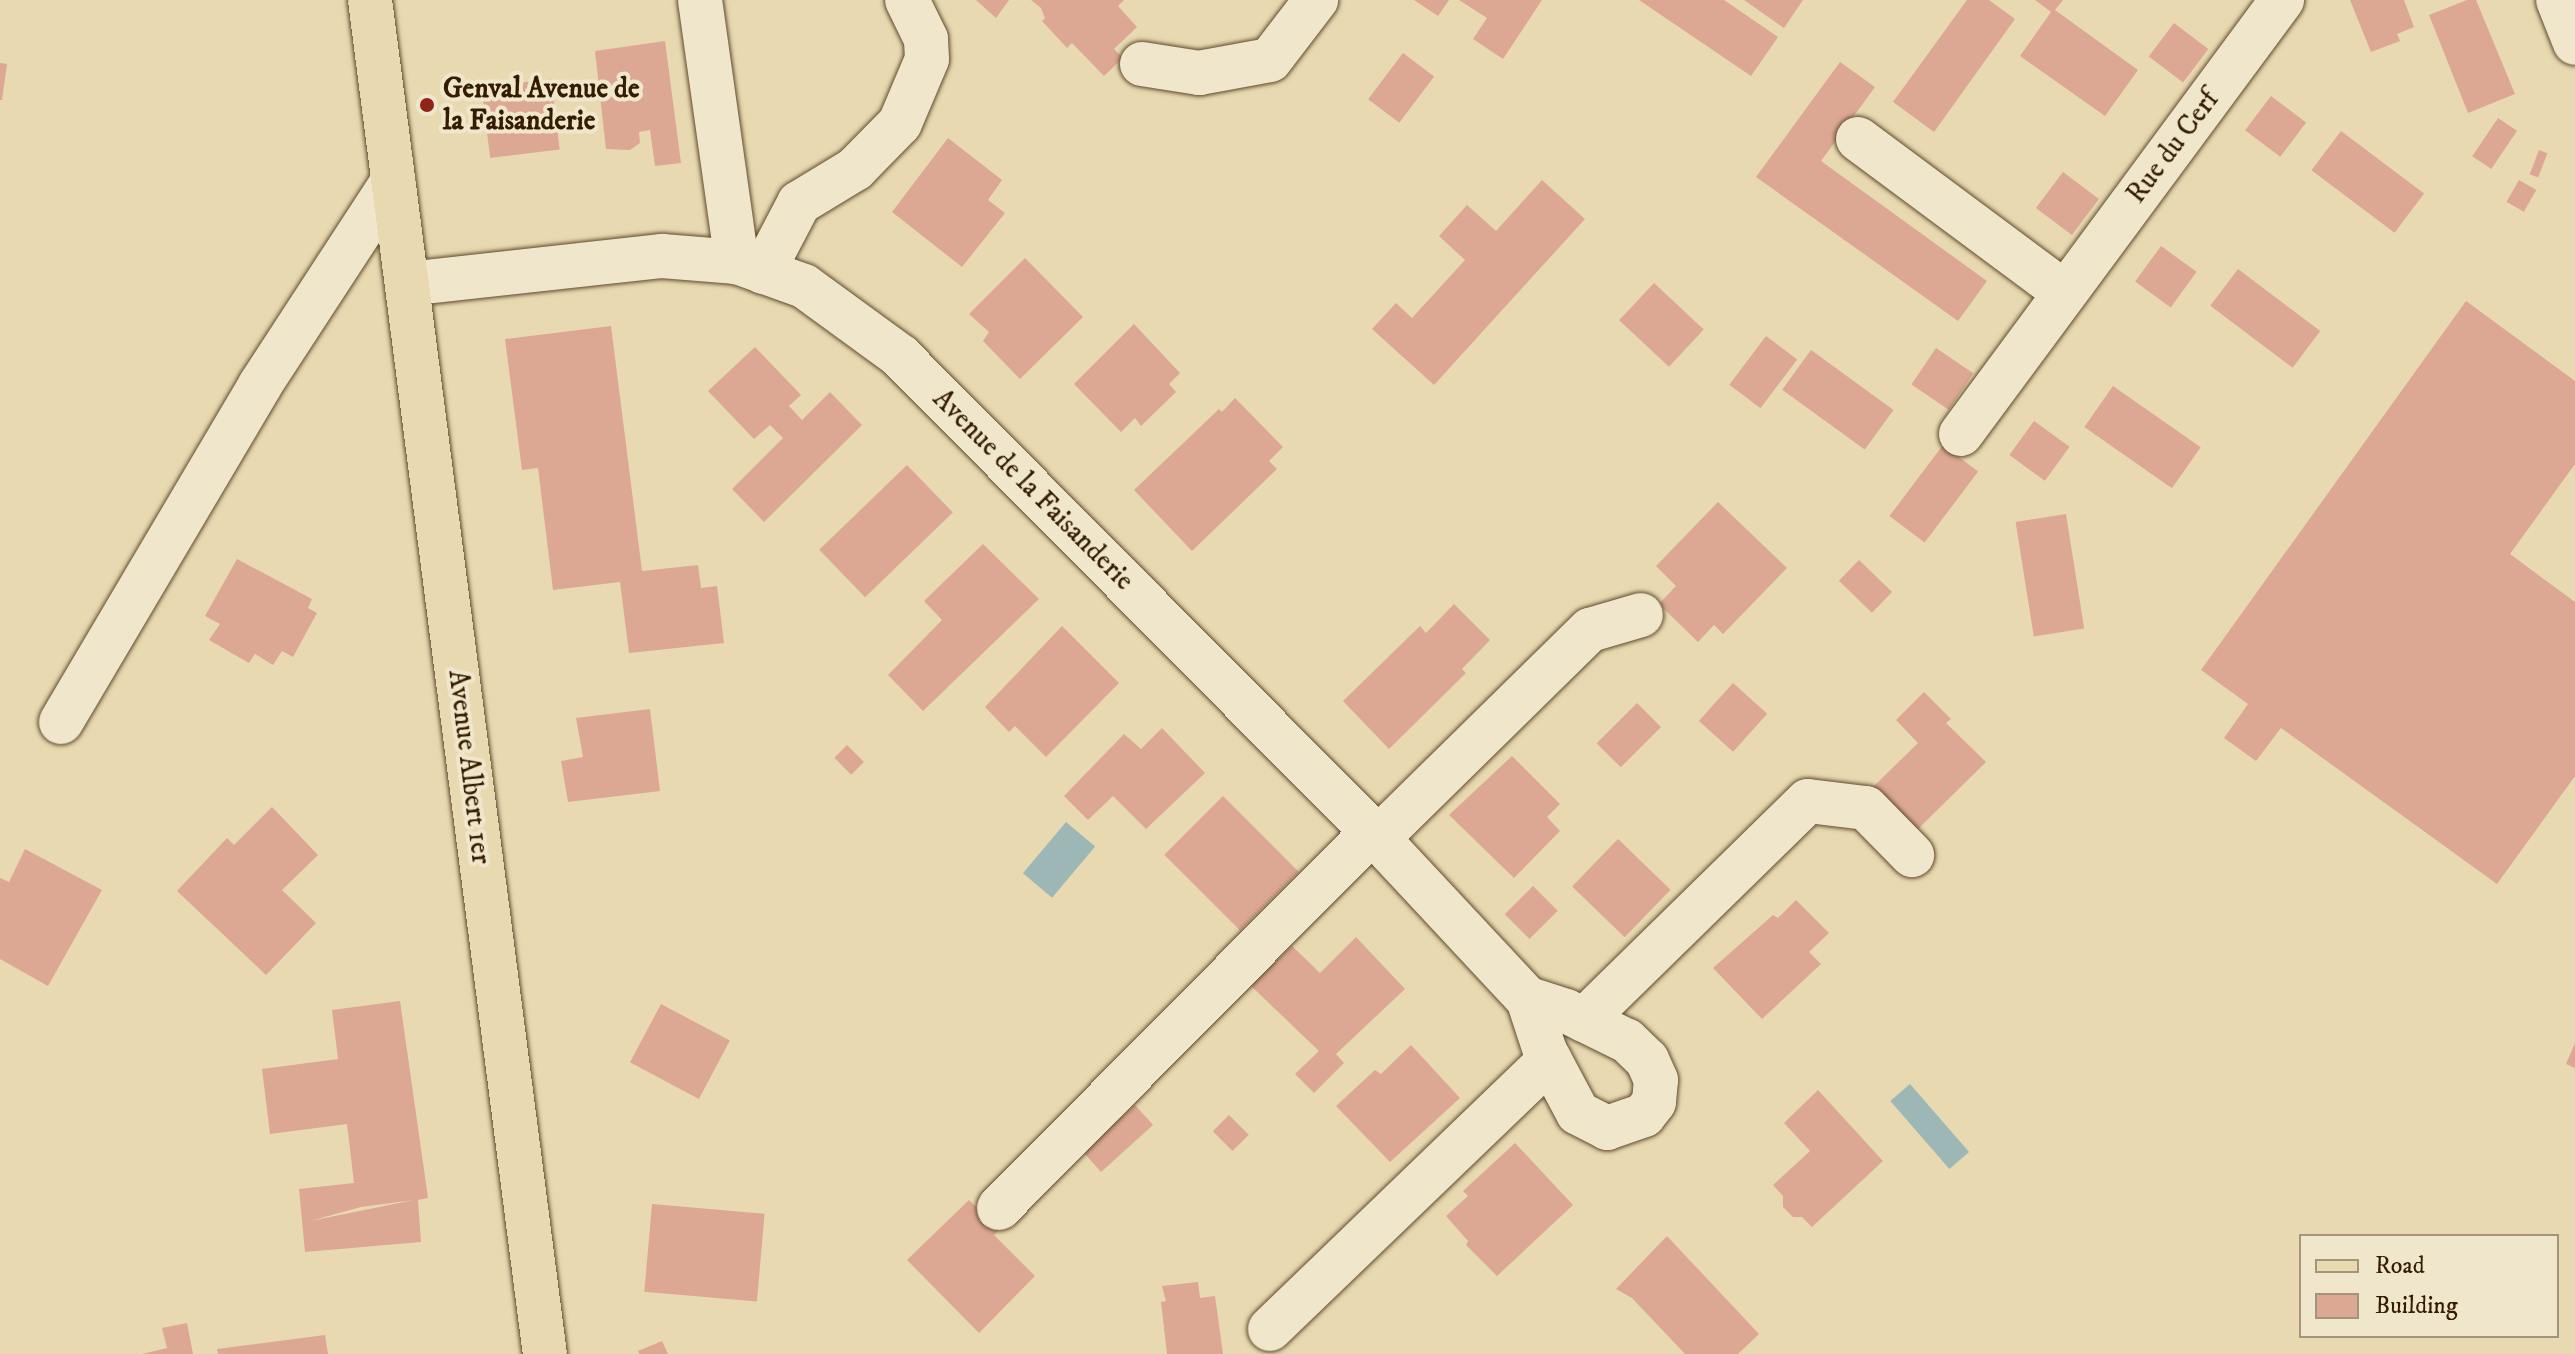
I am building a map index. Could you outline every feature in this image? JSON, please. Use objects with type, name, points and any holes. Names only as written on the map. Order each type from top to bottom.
[{"type":"main road","name":"Avenue Albert 1er","points":[[370,0],[545,1354]]},
{"type":"street","points":[[700,0],[750,267]]},
{"type":"street","points":[[750,267],[799,203],[855,169],[900,123],[927,59],[926,39],[907,0]]},
{"type":"street","points":[[1142,64],[1199,73],[1270,60],[1316,0]]},
{"type":"street","name":"Rue du Cerf","points":[[1961,434],[2282,0]]},
{"type":"street","points":[[2558,0],[2575,43]]},
{"type":"street","points":[[1858,139],[2065,293]]},
{"type":"street","points":[[61,722],[260,385],[393,181]]},
{"type":"street","name":"Avenue de la Faisanderie","points":[[407,284],[662,256],[750,267],[804,286],[900,356],[1375,835],[1528,999],[1550,1060],[1578,1113],[1591,1123],[1607,1128],[1644,1115],[1654,1102],[1656,1080],[1647,1060],[1627,1041],[1584,1020],[1528,999]]},
{"type":"street","points":[[999,1208],[1375,835],[1590,630],[1641,615]]},
{"type":"street","points":[[1584,1020],[1808,801],[1866,808],[1912,855]]},
{"type":"street","points":[[1270,1329],[1550,1060]]},
{"type":"water","points":[[1066,822],[1095,846],[1052,898],[1023,873]]},
{"type":"water","points":[[1910,1084],[1969,1152],[1949,1169],[1890,1101]]},
{"type":"building","points":[[976,0],[1009,0],[996,18]]},
{"type":"building","points":[[1031,0],[1124,0],[1118,6],[1137,27],[1114,49],[1123,58],[1104,76],[1072,43],[1067,48],[1042,21],[1045,18],[1041,8]]},
{"type":"building","points":[[1414,0],[1449,0],[1438,16]]},
{"type":"building","points":[[1459,0],[1542,0],[1503,59],[1473,39],[1487,18]]},
{"type":"building","points":[[1639,0],[1724,0],[1778,37],[1751,76]]},
{"type":"building","points":[[1744,0],[1803,0],[1784,28]]},
{"type":"building","points":[[1967,0],[1989,0],[2015,19],[1934,132],[1893,102]]},
{"type":"building","points":[[2035,0],[2063,0],[2055,10],[2138,70],[2105,116],[2020,56],[2051,12]]},
{"type":"building","points":[[2350,0],[2404,0],[2414,27],[2397,34],[2400,41],[2371,52]]},
{"type":"building","points":[[2467,0],[2476,0],[2515,94],[2468,113],[2429,15]]},
{"type":"building","points":[[2174,23],[2208,49],[2183,82],[2149,57]]},
{"type":"building","points":[[665,41],[681,163],[655,166],[650,130],[639,132],[640,143],[630,150],[606,149],[595,51]]},
{"type":"building","points":[[1403,53],[1434,76],[1399,123],[1368,99]]},
{"type":"building","points":[[1840,62],[1875,87],[1821,161],[1987,281],[1958,321],[1756,177]]},
{"type":"building","points":[[0,63],[7,64],[2,100],[0,100]]},
{"type":"building","points":[[551,79],[560,149],[490,158],[482,88]]},
{"type":"building","points":[[2271,96],[2306,122],[2280,157],[2245,130]]},
{"type":"building","points":[[2498,118],[2517,131],[2491,169],[2472,156]]},
{"type":"building","points":[[2341,131],[2424,194],[2395,233],[2312,170]]},
{"type":"building","points":[[948,138],[1002,180],[988,200],[1005,213],[962,267],[892,212]]},
{"type":"building","points":[[2539,150],[2547,153],[2538,177],[2530,174]]},
{"type":"building","points":[[2063,172],[2099,199],[2072,235],[2036,208]]},
{"type":"building","points":[[1542,180],[1585,219],[1434,385],[1372,329],[1396,303],[1412,318],[1465,260],[1439,236],[1467,205],[1496,231]]},
{"type":"building","points":[[2519,180],[2536,190],[2524,212],[2506,202]]},
{"type":"building","points":[[2161,246],[2197,272],[2171,307],[2135,282]]},
{"type":"building","points":[[1025,258],[1083,317],[1020,379],[983,341],[989,332],[969,314]]},
{"type":"building","points":[[2238,269],[2320,331],[2293,368],[2210,306]]},
{"type":"building","points":[[1654,283],[1704,329],[1669,367],[1619,320]]},
{"type":"building","points":[[2466,301],[2575,381],[2575,464],[2510,554],[2575,602],[2575,776],[2497,884],[2281,728],[2256,761],[2224,738],[2248,704],[2201,670]]},
{"type":"building","points":[[1134,324],[1180,373],[1169,384],[1176,392],[1141,426],[1135,418],[1121,432],[1074,384]]},
{"type":"building","points":[[611,326],[642,571],[698,565],[701,588],[717,586],[724,643],[629,653],[620,582],[553,590],[538,468],[522,470],[505,339]]},
{"type":"building","points":[[1766,336],[1797,359],[1760,408],[1729,385]]},
{"type":"building","points":[[755,347],[801,395],[789,406],[802,420],[830,392],[862,425],[764,522],[732,489],[783,438],[770,425],[754,439],[708,391]]},
{"type":"building","points":[[1936,348],[1973,373],[1949,410],[1911,384]]},
{"type":"building","points":[[1811,350],[1894,410],[1865,450],[1782,390]]},
{"type":"building","points":[[2113,386],[2201,447],[2172,488],[2084,427]]},
{"type":"building","points":[[1235,398],[1283,447],[1269,461],[1277,469],[1192,551],[1134,490],[1219,409],[1222,412]]},
{"type":"building","points":[[2034,421],[2070,447],[2045,481],[2009,455]]},
{"type":"building","points":[[1943,445],[1978,471],[1925,543],[1889,516]]},
{"type":"building","points":[[907,465],[953,512],[865,597],[819,550]]},
{"type":"building","points":[[1718,502],[1787,568],[1723,634],[1714,625],[1698,642],[1659,604],[1676,586],[1656,566]]},
{"type":"building","points":[[2066,514],[2084,629],[2034,637],[2016,522]]},
{"type":"building","points":[[983,544],[1039,599],[923,711],[888,675],[942,620],[924,601]]},
{"type":"building","points":[[237,559],[312,599],[308,608],[317,613],[293,657],[282,651],[273,665],[255,654],[249,663],[209,640],[220,624],[205,616]]},
{"type":"building","points":[[1859,560],[1892,592],[1872,613],[1839,581]]},
{"type":"building","points":[[1454,604],[1490,640],[1462,669],[1466,673],[1389,749],[1343,701],[1420,626],[1426,633]]},
{"type":"building","points":[[1062,626],[1119,683],[1046,757],[1015,726],[1009,732],[985,707]]},
{"type":"building","points":[[1733,683],[1767,714],[1733,752],[1699,721]]},
{"type":"building","points":[[1924,692],[1951,719],[1946,723],[1986,762],[1916,831],[1873,787],[1918,743],[1896,720]]},
{"type":"building","points":[[1637,703],[1661,727],[1621,767],[1597,743]]},
{"type":"building","points":[[650,709],[660,791],[568,802],[561,761],[583,757],[576,718]]},
{"type":"building","points":[[1162,728],[1205,773],[1146,829],[1113,796],[1088,820],[1064,796],[1124,734],[1141,749]]},
{"type":"building","points":[[847,745],[864,762],[851,775],[834,758]]},
{"type":"building","points":[[1512,756],[1560,804],[1547,817],[1560,831],[1514,878],[1449,815]]},
{"type":"building","points":[[1223,796],[1299,872],[1240,930],[1164,855]]},
{"type":"building","points":[[272,807],[318,855],[282,890],[316,923],[266,975],[177,891],[227,838],[234,845]]},
{"type":"building","points":[[1618,839],[1671,890],[1625,937],[1572,886]]},
{"type":"building","points":[[25,849],[102,890],[48,986],[0,959],[0,878],[9,882]]},
{"type":"building","points":[[1533,886],[1558,911],[1529,939],[1505,914]]},
{"type":"building","points":[[1796,900],[1829,933],[1809,952],[1821,964],[1762,1019],[1713,968],[1773,915],[1778,918]]},
{"type":"building","points":[[1356,937],[1405,989],[1336,1054],[1344,1063],[1314,1093],[1295,1074],[1319,1051],[1250,985],[1292,946],[1320,973]]},
{"type":"building","points":[[400,1001],[428,1198],[418,1200],[421,1242],[305,1252],[299,1189],[354,1183],[347,1124],[270,1134],[262,1069],[338,1059],[332,1010]],"holes":[[[414,1200],[310,1221],[361,1207]]]},
{"type":"building","points":[[661,1004],[730,1041],[699,1099],[630,1062]]},
{"type":"building","points":[[2575,1043],[2575,1068],[2566,1064]]},
{"type":"building","points":[[1411,1045],[1460,1098],[1390,1162],[1336,1106],[1375,1070],[1381,1074]]},
{"type":"building","points":[[1818,1090],[1883,1161],[1812,1227],[1802,1217],[1793,1217],[1783,1207],[1783,1196],[1773,1185],[1810,1151],[1784,1123]]},
{"type":"building","points":[[1135,1105],[1153,1125],[1101,1172],[1083,1152]]},
{"type":"building","points":[[1229,1115],[1249,1135],[1233,1151],[1213,1131]]},
{"type":"building","points":[[1515,1143],[1573,1205],[1497,1276],[1466,1245],[1468,1241],[1446,1216],[1468,1196],[1463,1191]]},
{"type":"building","points":[[969,1200],[999,1230],[994,1235],[1035,1276],[979,1333],[907,1260]]},
{"type":"building","points":[[652,1204],[765,1214],[757,1302],[644,1292]]},
{"type":"building","points":[[1667,1236],[1759,1334],[1738,1354],[1685,1354],[1632,1298],[1616,1289]]},
{"type":"building","points":[[1198,1282],[1200,1298],[1215,1296],[1223,1354],[1167,1354],[1161,1302],[1166,1301],[1162,1286]]},
{"type":"building","points":[[187,1323],[193,1354],[142,1354],[167,1348],[162,1328]]},
{"type":"building","points":[[325,1335],[328,1354],[218,1354],[217,1349]]},
{"type":"building","points":[[662,1341],[668,1354],[639,1354],[638,1351]]},
{"type":"place","name":"Genval Avenue de la Faisanderie","points":[[427,105]]}]
